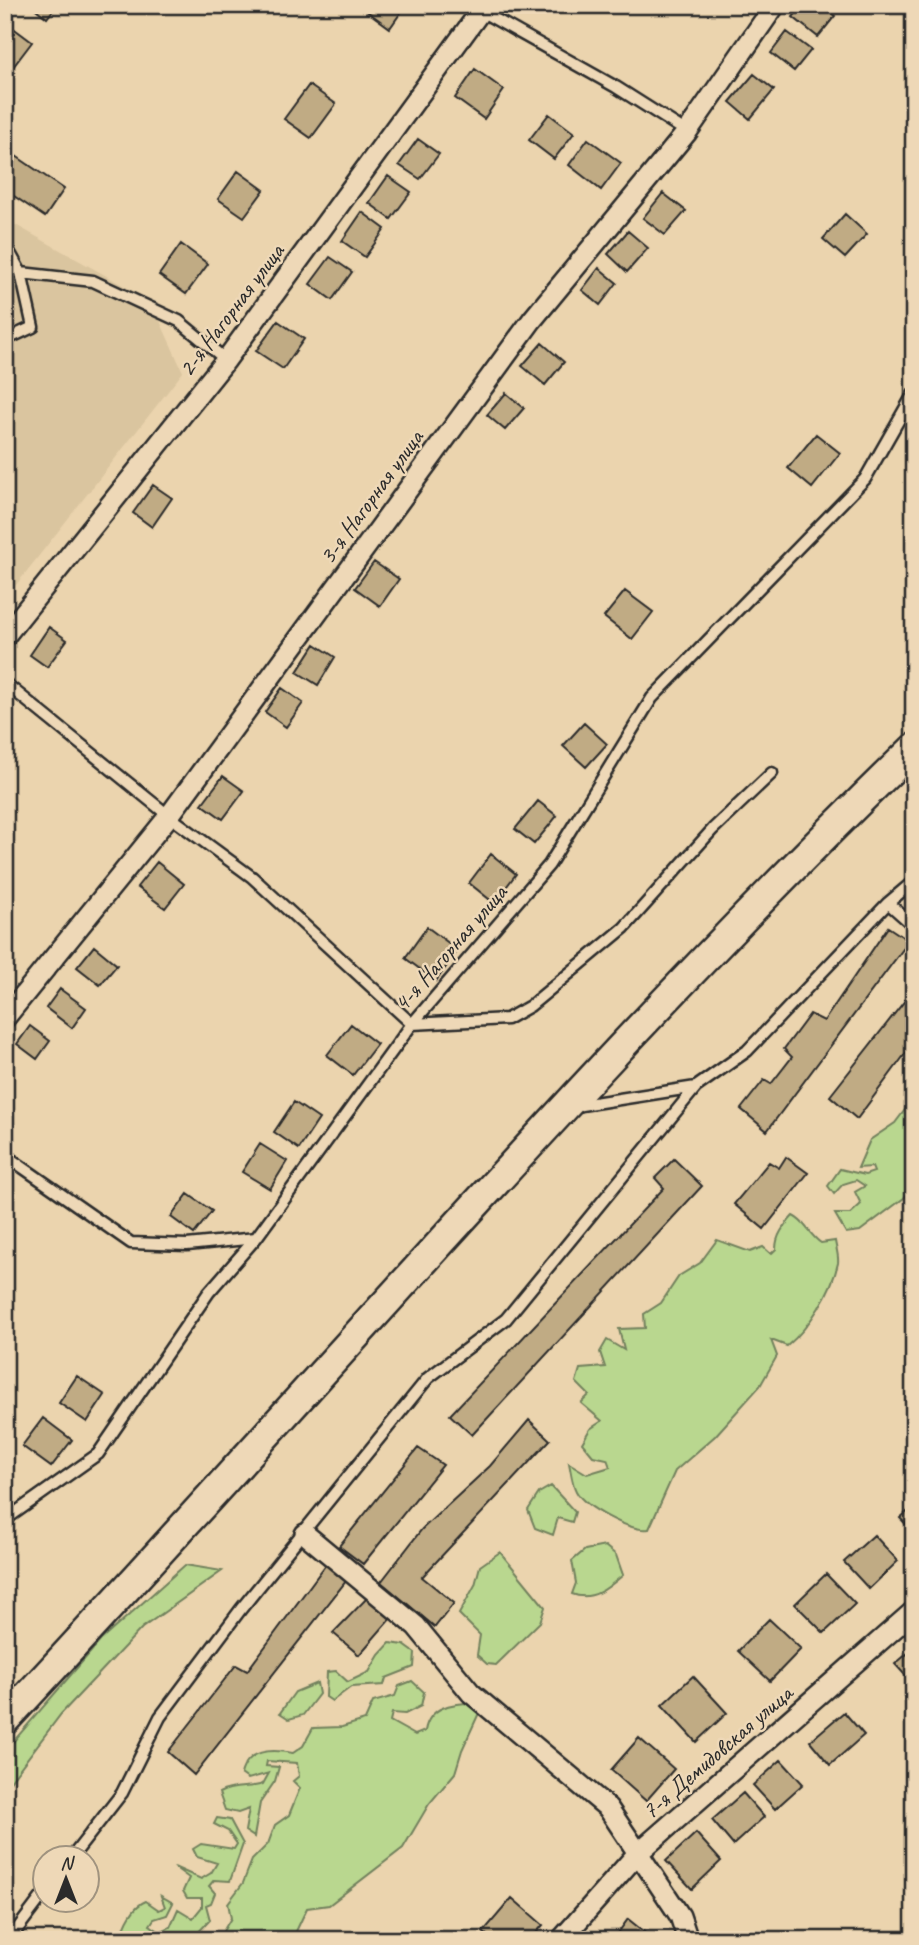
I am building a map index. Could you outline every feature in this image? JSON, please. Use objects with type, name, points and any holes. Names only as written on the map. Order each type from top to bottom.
[{"type":"main road","points":[[5,1720],[163,1552],[561,1108],[914,748]]},
{"type":"street","name":"3-я Нагорная улица","points":[[5,1018],[169,816],[532,320],[687,132],[775,5]]},
{"type":"street","name":"2-я Нагорная улица","points":[[5,636],[226,360],[480,7]]},
{"type":"street","points":[[305,1534],[416,1626],[471,1693],[608,1808],[680,1916],[688,1940]]},
{"type":"street","name":"7-я Демидовская улица","points":[[561,1940],[638,1853],[914,1611]]},
{"type":"lane","points":[[480,7],[687,132]]},
{"type":"lane","points":[[5,244],[21,272],[33,327],[5,340]]},
{"type":"lane","points":[[21,272],[93,281],[179,321],[226,360]]},
{"type":"lane","name":"4-я Нагорная улица","points":[[5,1520],[98,1454],[209,1292],[256,1238],[412,1024],[549,865],[652,698],[865,479],[914,393]]},
{"type":"lane","points":[[5,683],[169,816],[252,877],[412,1024],[508,1018],[530,1006],[624,928],[713,829],[772,773]]},
{"type":"lane","points":[[83,1843],[122,1793],[160,1717],[242,1609],[428,1378],[506,1319],[696,1087],[747,1051],[888,903],[914,881]]},
{"type":"lane","points":[[888,903],[914,926]]},
{"type":"lane","points":[[561,1108],[696,1087]]},
{"type":"lane","points":[[5,1155],[131,1243],[187,1245],[256,1238]]},
{"type":"lane","points":[[9,1940],[32,1910]]},
{"type":"shaded area","points":[[5,219],[151,301],[183,372],[5,599]]},
{"type":"green space","points":[[914,1098],[914,1186],[904,1198],[860,1231],[846,1233],[835,1214],[850,1214],[861,1204],[855,1192],[865,1186],[856,1180],[843,1184],[834,1194],[828,1186],[840,1169],[865,1175],[874,1172],[872,1167],[858,1168],[870,1140],[895,1123]]},
{"type":"green space","points":[[793,1216],[821,1243],[835,1241],[838,1263],[831,1285],[818,1308],[787,1346],[771,1340],[777,1356],[760,1386],[715,1436],[675,1471],[649,1529],[631,1527],[598,1511],[576,1491],[569,1463],[587,1474],[610,1467],[607,1459],[593,1456],[582,1443],[590,1429],[602,1421],[581,1403],[589,1395],[576,1382],[580,1369],[605,1367],[600,1352],[607,1340],[624,1350],[619,1329],[645,1328],[644,1314],[661,1303],[679,1276],[700,1263],[717,1240],[750,1252],[763,1247],[771,1254],[776,1249],[781,1231]]},
{"type":"green space","points":[[551,1486],[575,1512],[572,1522],[558,1518],[553,1535],[535,1528],[528,1510],[539,1493]]},
{"type":"green space","points":[[605,1546],[616,1555],[623,1575],[606,1589],[593,1595],[572,1594],[576,1583],[572,1561],[585,1550]]},
{"type":"green space","points":[[500,1552],[545,1607],[540,1622],[496,1665],[487,1664],[477,1655],[480,1635],[459,1614],[475,1585],[480,1566]]},
{"type":"green space","points":[[185,1565],[222,1571],[142,1628],[61,1714],[5,1788],[5,1751],[101,1640]]},
{"type":"green space","points":[[390,1643],[404,1645],[415,1653],[414,1667],[386,1678],[384,1685],[351,1687],[332,1701],[326,1697],[327,1672],[336,1671],[348,1682],[369,1672]]},
{"type":"green space","points":[[412,1681],[424,1692],[421,1706],[405,1714],[392,1713],[390,1721],[415,1735],[425,1731],[431,1716],[442,1708],[473,1703],[479,1713],[455,1773],[429,1804],[403,1848],[329,1905],[307,1908],[292,1940],[209,1940],[222,1933],[231,1918],[228,1903],[243,1883],[252,1860],[268,1844],[275,1825],[289,1815],[300,1788],[293,1781],[299,1776],[297,1763],[267,1761],[266,1766],[279,1767],[275,1781],[260,1803],[254,1837],[245,1831],[249,1809],[238,1813],[225,1810],[219,1793],[263,1784],[269,1773],[248,1779],[241,1774],[254,1755],[268,1751],[293,1753],[303,1746],[313,1728],[342,1727],[365,1720],[373,1702],[395,1696],[399,1686]]},
{"type":"green space","points":[[317,1683],[319,1694],[303,1715],[289,1719],[280,1713],[295,1692]]},
{"type":"green space","points":[[217,1818],[230,1820],[243,1844],[230,1881],[214,1880],[209,1886],[215,1893],[211,1903],[206,1905],[210,1920],[191,1940],[137,1940],[133,1935],[125,1940],[122,1936],[127,1921],[133,1911],[146,1901],[159,1910],[165,1907],[161,1896],[173,1903],[167,1915],[154,1919],[150,1925],[160,1932],[170,1927],[178,1909],[193,1918],[202,1907],[202,1898],[187,1898],[183,1891],[189,1878],[174,1867],[201,1879],[211,1873],[217,1863],[197,1857],[193,1849],[201,1844],[234,1849],[237,1844],[228,1831],[214,1824]]},
{"type":"building","points":[[31,5],[57,5],[47,18]]},
{"type":"building","points":[[367,5],[406,5],[390,28],[364,9]]},
{"type":"building","points":[[803,5],[822,5],[835,16],[818,37],[793,17]]},
{"type":"building","points":[[8,24],[32,42],[13,67],[5,60]]},
{"type":"building","points":[[787,32],[811,50],[794,71],[771,53]]},
{"type":"building","points":[[475,69],[504,90],[484,119],[455,98]]},
{"type":"building","points":[[754,74],[774,90],[750,119],[730,102]]},
{"type":"building","points":[[309,85],[336,104],[311,138],[284,119]]},
{"type":"building","points":[[549,114],[574,133],[554,159],[529,140]]},
{"type":"building","points":[[418,139],[439,154],[420,179],[399,165]]},
{"type":"building","points":[[588,139],[621,163],[601,190],[569,165]]},
{"type":"building","points":[[13,154],[64,189],[45,217],[5,190],[5,166]]},
{"type":"building","points":[[238,171],[264,190],[244,217],[218,199]]},
{"type":"building","points":[[388,176],[411,192],[391,219],[369,203]]},
{"type":"building","points":[[663,193],[686,211],[665,235],[643,218]]},
{"type":"building","points":[[362,212],[385,229],[365,257],[342,241]]},
{"type":"building","points":[[845,214],[867,234],[845,258],[823,239]]},
{"type":"building","points":[[628,231],[648,248],[627,272],[608,254]]},
{"type":"building","points":[[181,244],[208,264],[186,294],[159,275]]},
{"type":"building","points":[[330,257],[352,272],[332,300],[310,284]]},
{"type":"building","points":[[599,268],[617,283],[600,305],[582,290]]},
{"type":"building","points":[[278,321],[304,339],[283,369],[256,351]]},
{"type":"building","points":[[542,343],[564,362],[545,385],[522,366]]},
{"type":"building","points":[[506,393],[524,408],[505,430],[487,415]]},
{"type":"building","points":[[816,434],[840,453],[812,488],[788,468]]},
{"type":"building","points":[[153,485],[172,498],[152,527],[133,513]]},
{"type":"building","points":[[374,562],[399,579],[380,606],[355,588]]},
{"type":"building","points":[[625,591],[653,612],[632,639],[604,617]]},
{"type":"building","points":[[49,627],[67,640],[47,667],[30,655]]},
{"type":"building","points":[[315,644],[335,657],[318,685],[297,672]]},
{"type":"building","points":[[282,688],[303,703],[286,727],[265,712]]},
{"type":"building","points":[[584,723],[607,744],[586,767],[563,746]]},
{"type":"building","points":[[223,776],[244,791],[223,819],[202,804]]},
{"type":"building","points":[[538,801],[557,816],[534,844],[515,829]]},
{"type":"building","points":[[491,854],[516,874],[494,903],[469,883]]},
{"type":"building","points":[[157,862],[184,884],[165,908],[137,887]]},
{"type":"building","points":[[427,927],[458,950],[436,981],[405,958]]},
{"type":"building","points":[[888,927],[909,941],[767,1131],[741,1109],[764,1080],[771,1084],[792,1057],[784,1049],[810,1014],[824,1021]]},
{"type":"building","points":[[94,946],[117,965],[100,985],[77,967]]},
{"type":"building","points":[[60,989],[86,1008],[72,1028],[46,1008]]},
{"type":"building","points":[[914,989],[914,1042],[857,1119],[830,1096]]},
{"type":"building","points":[[351,1024],[377,1044],[353,1075],[327,1055]]},
{"type":"building","points":[[30,1026],[50,1041],[37,1059],[17,1044]]},
{"type":"building","points":[[294,1102],[319,1119],[299,1149],[274,1132]]},
{"type":"building","points":[[260,1144],[287,1161],[270,1189],[242,1172]]},
{"type":"building","points":[[786,1157],[808,1173],[764,1229],[734,1204],[769,1162],[779,1168]]},
{"type":"building","points":[[674,1159],[702,1186],[472,1435],[450,1415],[664,1188],[655,1178]]},
{"type":"building","points":[[188,1194],[212,1211],[194,1234],[171,1217]]},
{"type":"building","points":[[77,1376],[105,1395],[87,1422],[59,1403]]},
{"type":"building","points":[[43,1418],[72,1440],[51,1467],[22,1446]]},
{"type":"building","points":[[529,1420],[550,1440],[422,1577],[454,1603],[435,1627],[381,1582],[422,1529],[490,1466]]},
{"type":"building","points":[[418,1448],[443,1465],[363,1564],[339,1546]]},
{"type":"building","points":[[914,1506],[914,1533],[900,1518]]},
{"type":"building","points":[[874,1535],[898,1561],[869,1589],[844,1562]]},
{"type":"building","points":[[327,1563],[346,1581],[194,1775],[168,1752],[236,1665],[247,1671]]},
{"type":"building","points":[[826,1574],[855,1604],[824,1633],[795,1604]]},
{"type":"building","points":[[367,1598],[392,1617],[359,1655],[333,1633]]},
{"type":"building","points":[[769,1619],[801,1649],[770,1681],[738,1651]]},
{"type":"building","points":[[914,1648],[914,1685],[895,1664]]},
{"type":"building","points":[[693,1676],[727,1713],[696,1742],[662,1705]]},
{"type":"building","points":[[844,1712],[864,1735],[830,1765],[810,1741]]},
{"type":"building","points":[[639,1738],[674,1769],[646,1801],[611,1770]]},
{"type":"building","points":[[781,1760],[803,1784],[775,1809],[753,1785]]},
{"type":"building","points":[[743,1793],[764,1817],[733,1845],[712,1820]]},
{"type":"building","points":[[696,1833],[721,1861],[692,1889],[666,1861]]},
{"type":"building","points":[[512,1898],[543,1925],[530,1940],[493,1940],[483,1932]]},
{"type":"building","points":[[628,1919],[653,1939],[613,1940]]}]
